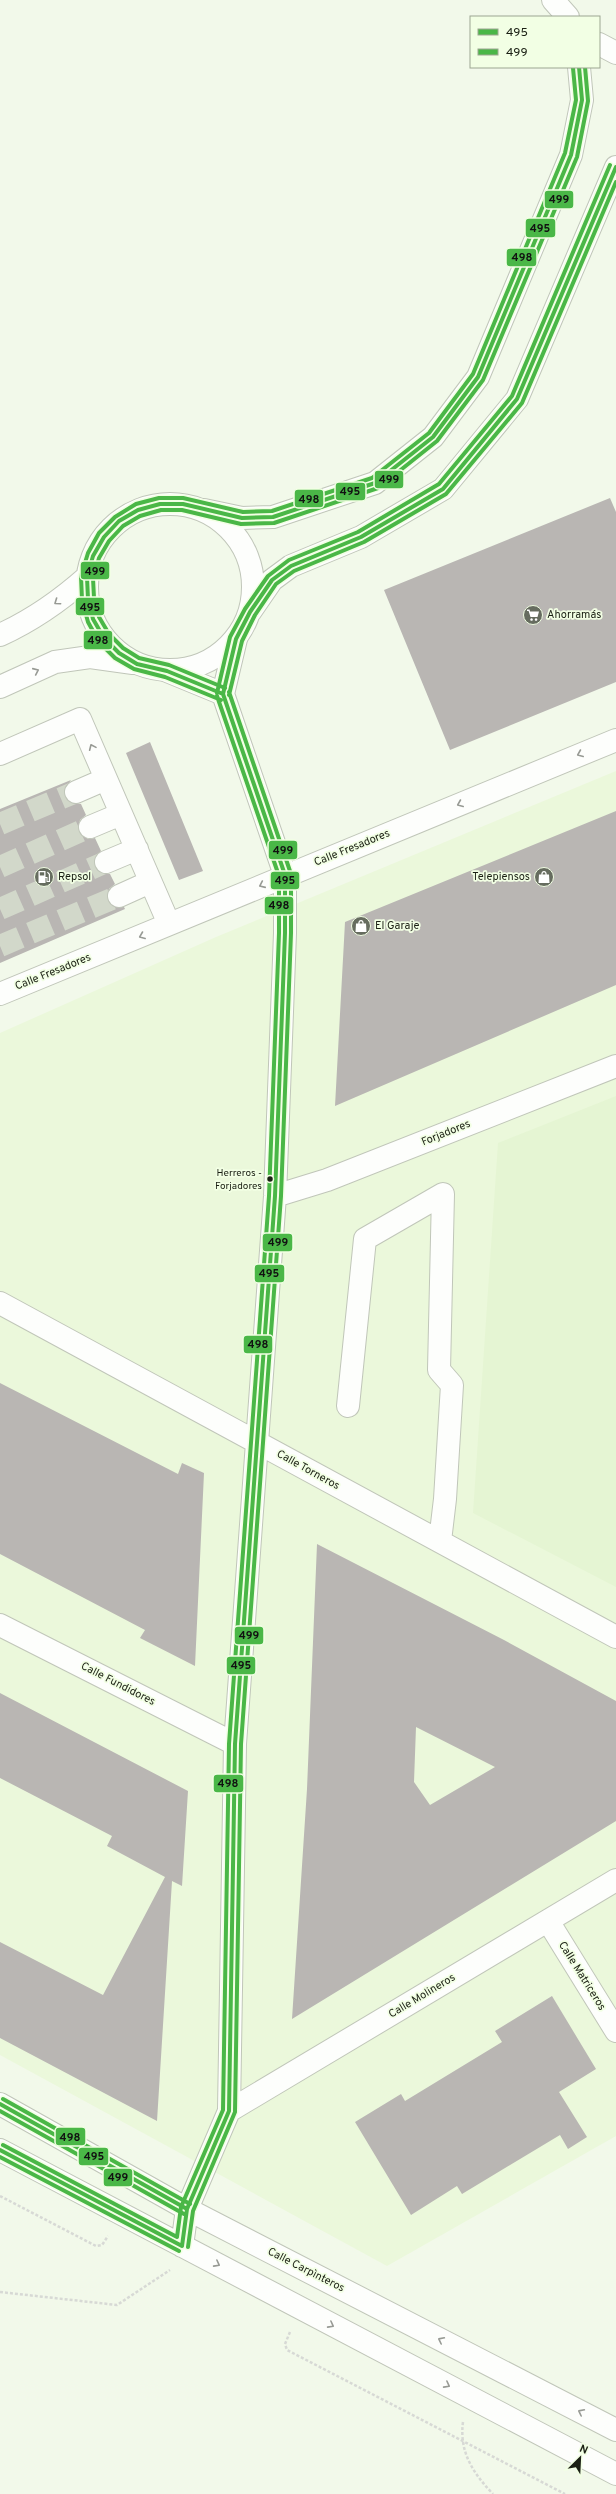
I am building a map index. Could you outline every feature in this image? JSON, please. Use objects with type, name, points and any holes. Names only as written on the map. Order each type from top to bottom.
[{"type":"street","points":[[600,45],[616,53]]},
{"type":"street","points":[[137,664],[119,653],[104,638],[93,619],[88,598],[87,578],[93,556],[104,536],[119,521],[138,510],[160,504],[183,504],[242,518],[273,517],[375,483],[433,437],[478,377],[571,155],[582,100],[578,68]]},
{"type":"street","points":[[182,2246],[186,2209],[229,2111],[235,1744],[275,1196],[285,875],[223,694],[236,639],[250,612],[272,580],[291,566],[361,537],[443,489],[517,399],[616,167]]},
{"type":"street","points":[[204,510],[229,527],[247,553],[254,582],[250,612]]},
{"type":"street","points":[[0,635],[21,625],[58,602],[87,578]]},
{"type":"street","points":[[167,670],[199,665],[217,656],[236,639]]},
{"type":"street","points":[[0,687],[55,662],[90,656],[167,670],[223,694]]},
{"type":"street","points":[[0,754],[80,719],[169,924]]},
{"type":"street","name":"Calle Fresadores","points":[[0,994],[285,875],[616,740]]},
{"type":"street","points":[[76,792],[106,779]]},
{"type":"street","points":[[90,827],[121,814]]},
{"type":"street","points":[[106,862],[137,849]]},
{"type":"street","points":[[119,896],[150,882]]},
{"type":"street","name":"Forjadores","points":[[275,1196],[327,1180],[616,1066]]},
{"type":"street","points":[[348,1406],[365,1239],[444,1194],[439,1370],[452,1385],[445,1499],[440,1541]]},
{"type":"street","name":"Calle Torneros","points":[[0,1303],[616,1637]]},
{"type":"street","name":"Calle Fundidores","points":[[0,1625],[235,1744]]},
{"type":"street","name":"Calle Molineros","points":[[229,2111],[616,1880]]},
{"type":"street","name":"Calle Matriceros","points":[[548,1921],[616,2031]]},
{"type":"street","name":"Calle Carpìnteros","points":[[0,2104],[186,2209],[616,2430]]},
{"type":"street","points":[[0,2150],[616,2474]]},
{"type":"path","points":[[0,2196],[96,2246],[102,2245],[110,2230]]},
{"type":"path","points":[[0,2292],[117,2305],[176,2265],[182,2246]]},
{"type":"path","points":[[288,2327],[291,2331],[285,2344],[287,2350],[565,2494]]},
{"type":"path","points":[[467,2396],[461,2439],[475,2475],[493,2494]]},
{"type":"shaded area","points":[[616,771],[616,2136],[387,2266],[0,2055],[0,1033],[216,937]]},
{"type":"shaded area","points":[[616,1096],[616,1587],[473,1513],[498,1143]]},
{"type":"building","points":[[610,498],[616,512],[616,682],[450,750],[384,590]]},
{"type":"building","points":[[150,742],[203,871],[179,880],[126,753]]},
{"type":"building","points":[[71,780],[64,790],[64,797],[69,802],[81,804],[86,815],[80,820],[78,831],[88,839],[95,838],[101,851],[94,860],[94,866],[99,872],[110,874],[115,884],[109,889],[107,901],[112,906],[124,907],[125,909],[0,963],[0,809]]},
{"type":"building","points":[[616,811],[616,985],[335,1106],[345,922]]},
{"type":"building","points":[[0,1383],[178,1474],[182,1463],[204,1473],[195,1666],[140,1638],[145,1630],[0,1554]]},
{"type":"building","points":[[317,1544],[504,1640],[616,1701],[616,1821],[292,2019],[307,1789]],"holes":[[[416,1727],[495,1767],[430,1805],[414,1782]]]},
{"type":"building","points":[[0,1693],[188,1791],[182,1886],[172,1881],[157,2121],[0,2038],[0,1942],[103,1995],[165,1877],[107,1846],[112,1836],[0,1778]]},
{"type":"building","points":[[552,1996],[596,2069],[559,2092],[587,2137],[568,2149],[560,2135],[462,2194],[457,2186],[411,2215],[355,2122],[401,2094],[405,2101],[502,2042],[495,2031]]},
{"type":"tunnel","points":[[0,824],[76,792]]},
{"type":"tunnel","points":[[0,867],[90,827]]},
{"type":"tunnel","points":[[0,909],[106,862]]},
{"type":"tunnel","points":[[0,946],[119,896]]},
{"type":"transit line","name":"498","points":[[221,700],[165,677],[134,669],[115,658],[99,642],[88,622],[82,600],[81,576],[88,553],[99,533],[115,517],[136,504],[159,498],[183,498],[243,512],[272,511],[372,478],[429,433],[473,374],[565,153],[576,100],[573,68]]},
{"type":"transit line","name":"495","points":[[223,694],[167,671],[137,664],[119,653],[104,638],[93,619],[88,599],[87,577],[93,556],[104,537],[119,521],[138,510],[160,504],[183,504],[242,518],[273,517],[375,483],[433,437],[478,377],[571,155],[582,100],[579,68]]},
{"type":"transit line","name":"499","points":[[225,688],[169,665],[139,658],[123,648],[109,634],[99,617],[94,598],[93,578],[99,558],[109,541],[123,526],[140,516],[161,510],[182,510],[241,524],[274,523],[378,488],[437,441],[483,380],[577,157],[588,101],[585,68]]},
{"type":"transit line","name":"498","points":[[217,693],[230,637],[245,609],[268,576],[289,560],[358,532],[439,484],[512,396],[610,165]]},
{"type":"transit line","name":"495","points":[[223,694],[236,639],[250,612],[272,580],[291,566],[361,537],[443,489],[517,399],[616,167]]},
{"type":"transit line","name":"499","points":[[229,695],[242,641],[255,615],[276,584],[294,571],[364,542],[446,494],[522,403],[616,182]]},
{"type":"transit line","name":"499","points":[[188,2247],[193,2211],[235,2112],[241,1744],[281,1196],[291,933],[291,874],[229,692]]},
{"type":"transit line","name":"495","points":[[182,2246],[187,2209],[229,2111],[235,1744],[275,1196],[285,933],[285,875],[223,694]]},
{"type":"transit line","name":"498","points":[[3,2145],[177,2237],[181,2207],[223,2110],[229,1744],[269,1196],[279,933],[279,876],[217,696]]},
{"type":"transit line","name":"498","points":[[3,2099],[190,2204]]},
{"type":"transit line","name":"495","points":[[0,2104],[187,2209]]},
{"type":"transit line","name":"499","points":[[0,2111],[184,2214]]},
{"type":"transit line","name":"495","points":[[0,2150],[182,2246]]},
{"type":"transit line","name":"499","points":[[0,2157],[179,2251]]},
{"type":"place","name":"Ahorramás","points":[[533,615]]},
{"type":"place","name":"Repsol","points":[[44,877]]},
{"type":"place","name":"Telepiensos","points":[[544,877]]},
{"type":"place","name":"El Garaje","points":[[361,926]]},
{"type":"place","name":"Herreros - Forjadores","points":[[270,1179]]}]
